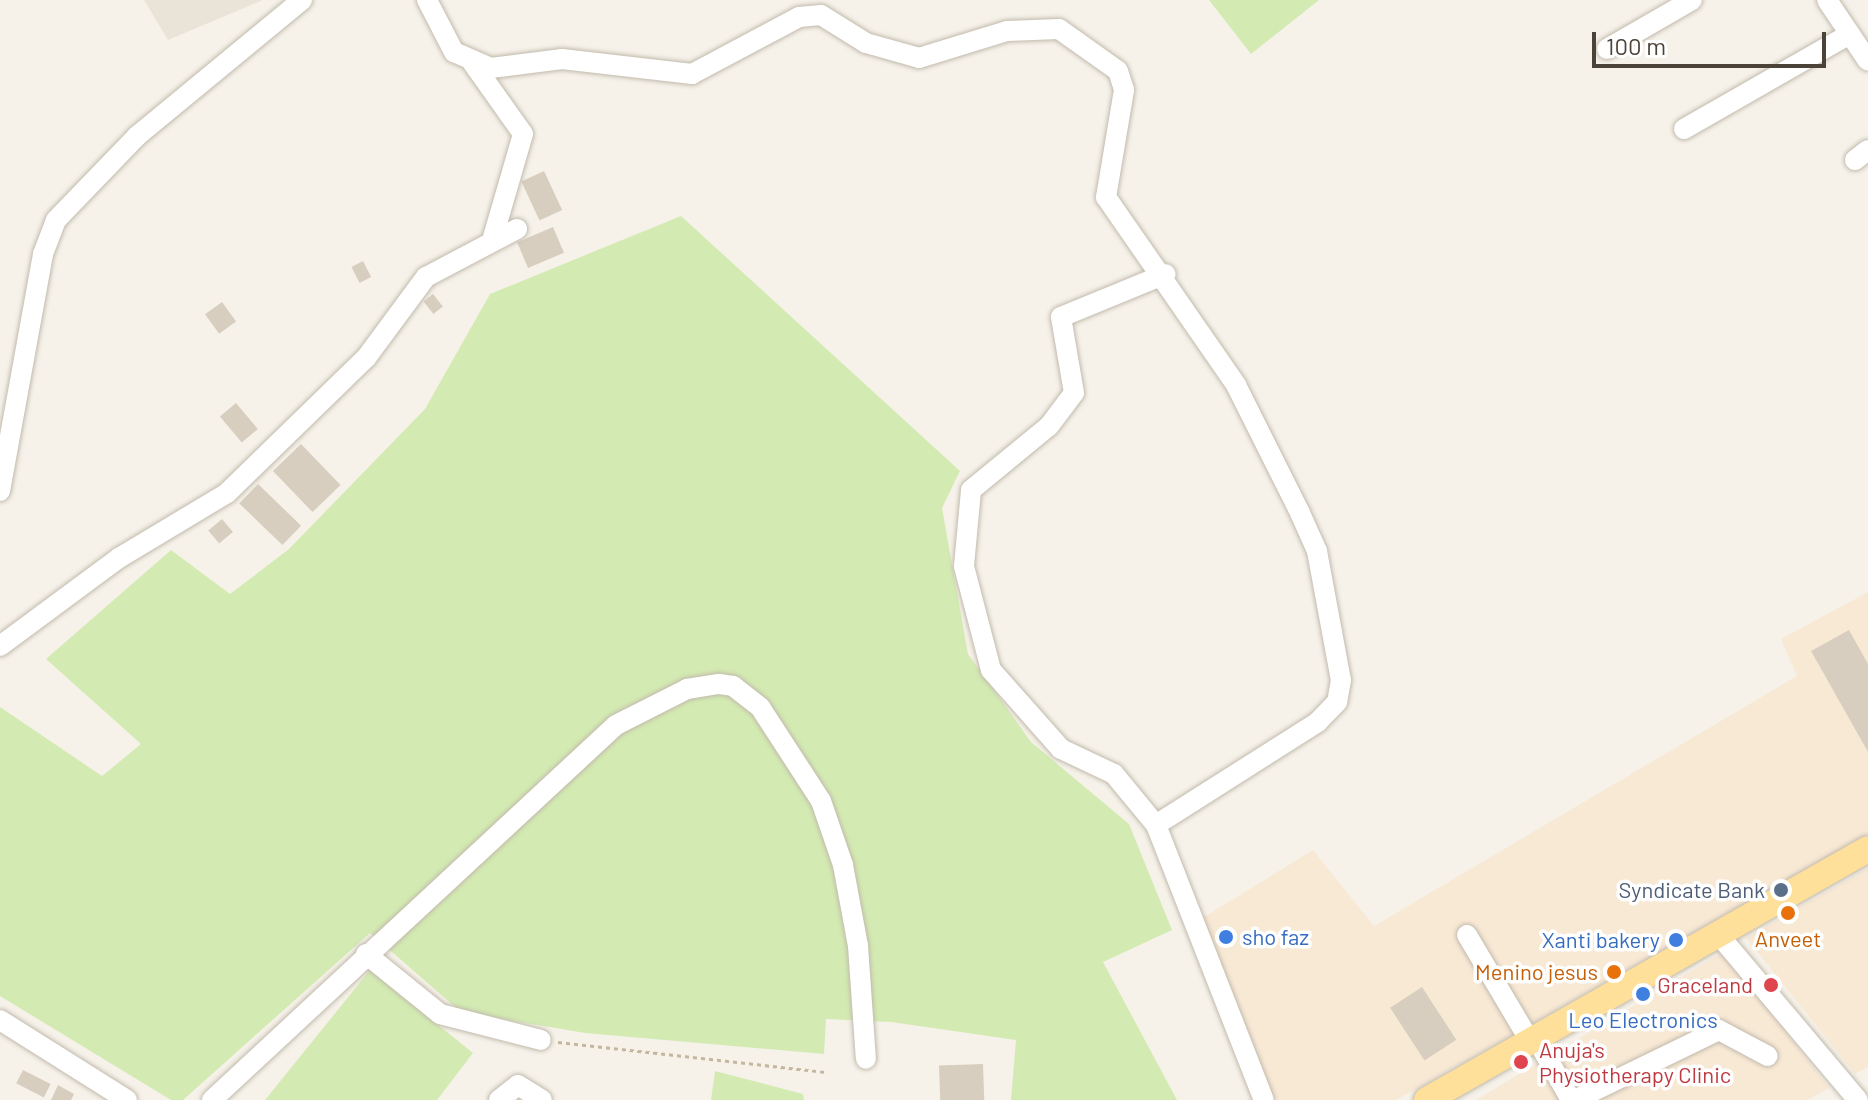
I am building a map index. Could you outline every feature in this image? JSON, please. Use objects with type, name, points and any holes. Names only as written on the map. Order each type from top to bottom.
[{"type":"main road","points":[[1427,1100],[1868,849]]},
{"type":"street","points":[[0,491],[43,254],[56,220],[137,136],[302,0]]},
{"type":"street","points":[[427,0],[454,52],[491,68],[562,59],[692,74],[799,17],[821,15],[866,43],[919,58],[1007,31],[1059,29],[1118,71],[1124,90],[1106,197],[1166,274],[1236,385],[1300,513],[1317,551],[1341,680],[1337,702],[1318,722],[1156,825]]},
{"type":"street","points":[[1607,49],[1692,0]]},
{"type":"street","points":[[1827,0],[1868,61]]},
{"type":"street","points":[[1684,129],[1850,34]]},
{"type":"street","points":[[472,62],[523,134],[492,241]]},
{"type":"street","points":[[0,646],[119,558],[227,493],[366,358],[426,277],[517,229]]},
{"type":"street","points":[[1166,274],[1061,317],[1074,393],[1049,426],[971,490],[964,566],[991,670],[1061,749],[1114,774],[1156,825],[1264,1100]]},
{"type":"street","points":[[212,1100],[616,725],[687,689],[733,686],[760,707],[821,801],[843,865],[858,946],[866,1059]]},
{"type":"street","points":[[1718,934],[1858,1100]]},
{"type":"street","points":[[1467,935],[1573,1100],[1719,1030],[1768,1056]]},
{"type":"street","points":[[366,954],[440,1014],[541,1040]]},
{"type":"street","points":[[0,1020],[124,1099]]},
{"type":"street","points":[[499,1100],[518,1085],[542,1100]]},
{"type":"path","points":[[541,1040],[824,1072]]},
{"type":"shaded area","points":[[144,0],[263,0],[168,40]]},
{"type":"shaded area","points":[[1868,592],[1868,834],[1396,1100],[1275,1100],[1188,927],[1313,850],[1374,926],[1797,676],[1781,639]]},
{"type":"shaded area","points":[[1868,868],[1868,1067],[1855,1074],[1746,938]]},
{"type":"shaded area","points":[[1723,952],[1829,1088],[1807,1100],[1476,1100]]},
{"type":"green space","points":[[1209,0],[1319,0],[1251,54]]},
{"type":"green space","points":[[681,216],[960,471],[942,508],[968,654],[1031,742],[1129,824],[1172,930],[1103,962],[1177,1100],[1011,1100],[1016,1040],[891,1022],[826,1019],[824,1054],[585,1033],[461,1012],[370,933],[183,1100],[171,1100],[0,996],[0,707],[102,776],[141,744],[46,659],[171,550],[230,594],[289,549],[425,409],[490,294]]},
{"type":"green space","points":[[370,970],[473,1053],[437,1100],[265,1100]]},
{"type":"green space","points":[[715,1071],[803,1094],[804,1100],[711,1100]]},
{"type":"building","points":[[544,171],[562,210],[540,221],[521,182]]},
{"type":"building","points":[[553,227],[564,253],[528,268],[517,242]]},
{"type":"building","points":[[363,261],[371,277],[360,283],[351,267]]},
{"type":"building","points":[[433,294],[443,307],[433,314],[424,301]]},
{"type":"building","points":[[222,302],[236,321],[219,334],[205,314]]},
{"type":"building","points":[[236,403],[258,429],[242,443],[220,416]]},
{"type":"building","points":[[301,444],[341,485],[313,512],[273,471]]},
{"type":"building","points":[[258,484],[301,526],[282,545],[239,503]]},
{"type":"building","points":[[222,519],[233,532],[219,544],[208,531]]},
{"type":"building","points":[[1849,630],[1868,664],[1868,752],[1811,651]]},
{"type":"building","points":[[1422,987],[1456,1040],[1424,1061],[1390,1008]]},
{"type":"building","points":[[983,1064],[984,1100],[940,1100],[939,1066]]},
{"type":"building","points":[[23,1070],[51,1084],[44,1097],[16,1083]]},
{"type":"building","points":[[58,1085],[74,1094],[71,1100],[51,1100]]},
{"type":"place","name":"Syndicate Bank","points":[[1781,890]]},
{"type":"place","name":"Anveet","points":[[1788,913]]},
{"type":"place","name":"sho faz","points":[[1226,937]]},
{"type":"place","name":"Xanti bakery","points":[[1676,940]]},
{"type":"place","name":"Menino jesus","points":[[1614,972]]},
{"type":"place","name":"Graceland","points":[[1771,985]]},
{"type":"place","name":"Leo Electronics","points":[[1643,994]]},
{"type":"place","name":"Anuja's Physiotherapy Clinic","points":[[1521,1062]]}]
